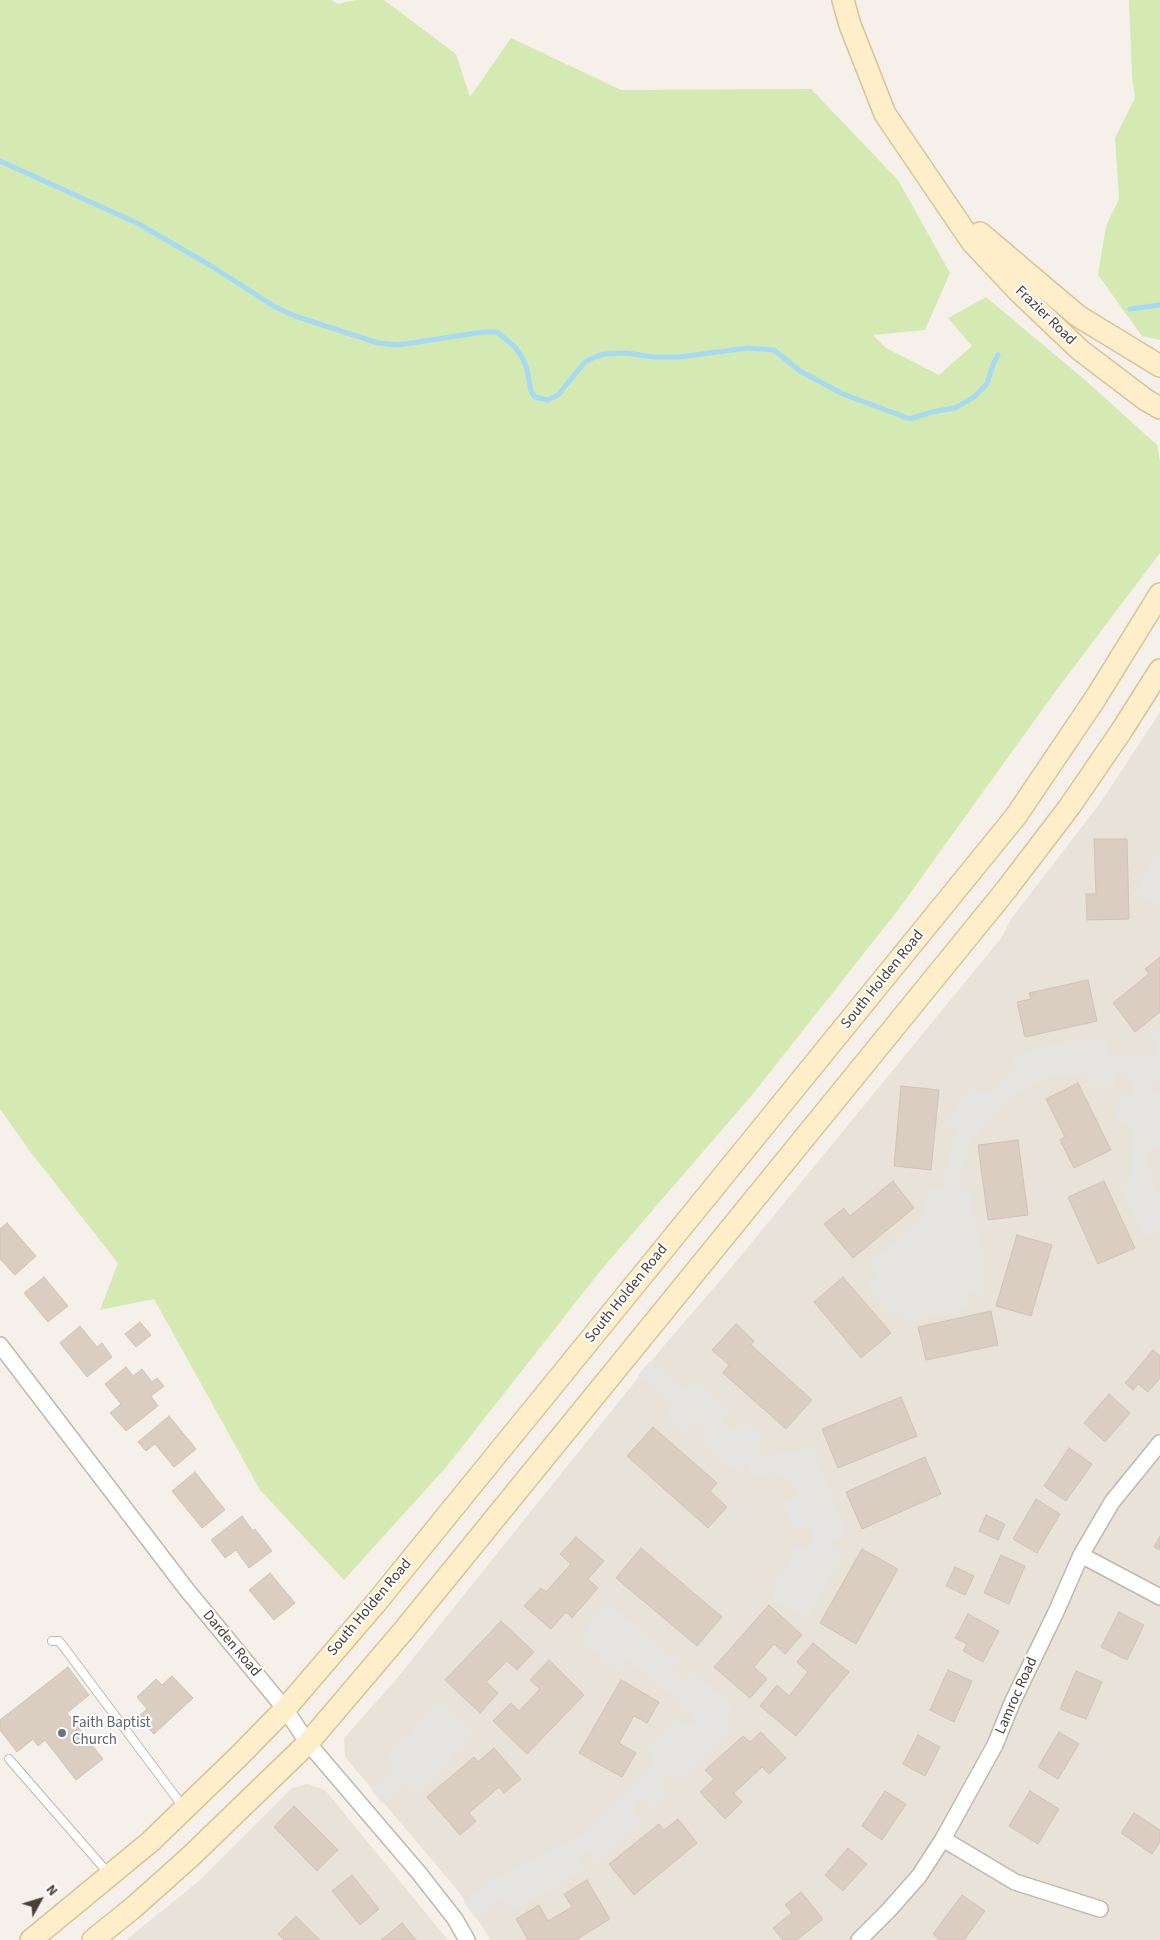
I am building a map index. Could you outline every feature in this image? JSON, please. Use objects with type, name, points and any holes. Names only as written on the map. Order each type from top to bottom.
[{"type":"main road","name":"Frazier Road","points":[[843,0],[850,25],[885,114],[972,242],[1080,350],[1146,400],[1160,408]]},
{"type":"main road","name":"Frazier Road","points":[[947,205],[1078,316],[1160,366]]},
{"type":"main road","name":"South Holden Road","points":[[30,1940],[111,1875],[185,1809],[285,1709],[375,1604],[1016,816],[1095,699],[1160,594]]},
{"type":"main road","points":[[93,1940],[134,1907],[191,1856],[308,1743],[410,1623],[1006,890],[1075,798],[1122,730],[1160,670]]},
{"type":"street","name":"Darden Road","points":[[1,1348],[187,1590],[285,1709],[308,1743],[419,1873],[455,1919],[467,1940]]},
{"type":"street","name":"Lamroc Road","points":[[859,1940],[919,1876],[942,1839],[995,1746],[1012,1703],[1081,1555],[1112,1502],[1160,1443]]},
{"type":"street","points":[[1081,1555],[1160,1597]]},
{"type":"street","points":[[942,1839],[1015,1882],[1100,1909]]},
{"type":"lane","points":[[52,1640],[58,1641],[63,1646],[185,1809]]},
{"type":"lane","points":[[9,1759],[111,1875]]},
{"type":"shaded area","points":[[1160,712],[1160,1940],[491,1940],[459,1892],[345,1757],[344,1738],[394,1682],[662,1348],[730,1269],[1002,937],[1011,919],[1101,802]]},
{"type":"shaded area","points":[[1160,850],[1160,907],[1134,895],[1143,874]]},
{"type":"shaded area","points":[[1160,1028],[1160,1075],[1152,1087],[1152,1091],[1160,1094],[1160,1149],[1150,1148],[1146,1154],[1151,1177],[1160,1200],[1160,1229],[1143,1237],[1119,1184],[1129,1182],[1132,1178],[1130,1159],[1132,1126],[1129,1123],[1117,1121],[1119,1095],[1131,1096],[1134,1094],[1134,1089],[1127,1075],[1124,1072],[1115,1076],[1115,1086],[1089,1087],[1086,1073],[1053,1076],[1012,1095],[999,1106],[972,1141],[959,1178],[959,1188],[962,1191],[973,1191],[974,1219],[983,1253],[984,1269],[981,1295],[973,1292],[969,1294],[967,1299],[969,1308],[906,1323],[902,1311],[891,1316],[866,1284],[875,1277],[875,1273],[868,1264],[925,1216],[927,1188],[942,1186],[950,1148],[957,1133],[956,1130],[946,1123],[962,1098],[974,1086],[983,1094],[987,1094],[1014,1073],[1016,1069],[1011,1060],[1023,1052],[1041,1047],[1064,1042],[1105,1040],[1108,1052],[1111,1055],[1153,1055],[1157,1052],[1158,1047],[1150,1034]]},
{"type":"shaded area","points":[[650,1361],[682,1390],[686,1389],[693,1380],[730,1410],[723,1419],[724,1423],[733,1430],[738,1430],[744,1422],[765,1438],[757,1449],[761,1455],[785,1454],[812,1447],[847,1533],[831,1543],[830,1547],[843,1554],[810,1617],[796,1614],[770,1596],[796,1545],[806,1550],[811,1548],[812,1528],[808,1525],[794,1530],[784,1503],[796,1498],[798,1493],[788,1478],[780,1475],[771,1473],[749,1475],[749,1464],[746,1464],[738,1473],[700,1443],[707,1433],[707,1429],[699,1422],[695,1422],[686,1432],[665,1415],[672,1406],[672,1402],[638,1375]]},
{"type":"shaded area","points":[[610,1604],[678,1662],[672,1670],[673,1675],[682,1681],[692,1671],[734,1706],[726,1715],[726,1720],[734,1727],[681,1781],[673,1773],[669,1774],[660,1783],[660,1786],[668,1795],[654,1808],[646,1801],[641,1800],[633,1809],[642,1821],[597,1862],[591,1853],[587,1852],[580,1857],[579,1861],[585,1870],[512,1910],[507,1900],[500,1900],[476,1919],[463,1901],[495,1878],[576,1839],[588,1831],[654,1764],[654,1760],[646,1751],[678,1718],[688,1726],[694,1723],[694,1718],[678,1700],[628,1661],[625,1661],[617,1670],[581,1640],[598,1613]]},
{"type":"shaded area","points":[[439,1701],[473,1732],[417,1794],[408,1785],[404,1785],[382,1803],[371,1790],[392,1772],[393,1768],[385,1758],[406,1739]]},
{"type":"shaded area","points":[[307,1784],[325,1790],[448,1940],[126,1940],[200,1880],[292,1788]]},
{"type":"green space","points":[[0,0],[331,0],[338,4],[356,0],[384,0],[456,54],[470,97],[511,38],[621,90],[811,89],[898,180],[950,273],[925,330],[873,335],[886,348],[939,375],[972,346],[948,318],[986,297],[1085,380],[1157,445],[1160,461],[1160,553],[1055,692],[898,910],[752,1095],[601,1270],[447,1466],[344,1580],[260,1490],[154,1299],[100,1310],[118,1263],[32,1154],[0,1109]]},
{"type":"green space","points":[[1129,0],[1160,0],[1160,340],[1142,336],[1098,275],[1106,226],[1119,199],[1115,138],[1135,98],[1132,75]]},
{"type":"building","points":[[1094,839],[1127,839],[1129,919],[1087,920],[1086,894],[1096,894]]},
{"type":"building","points":[[1160,957],[1160,1012],[1135,1032],[1113,1003],[1149,974],[1145,969]]},
{"type":"building","points":[[1088,980],[1097,1021],[1025,1037],[1017,1002],[1031,999],[1029,993]]},
{"type":"building","points":[[1078,1083],[1111,1150],[1074,1168],[1060,1140],[1065,1137],[1046,1099]]},
{"type":"building","points":[[901,1086],[939,1090],[931,1170],[894,1166]]},
{"type":"building","points":[[1018,1140],[1028,1215],[988,1220],[978,1145]]},
{"type":"building","points":[[893,1181],[914,1208],[853,1258],[824,1224],[844,1208],[850,1216]]},
{"type":"building","points":[[1104,1181],[1135,1248],[1098,1264],[1068,1197]]},
{"type":"building","points":[[7,1223],[36,1256],[15,1275],[0,1259],[0,1229]]},
{"type":"building","points":[[1017,1235],[1052,1245],[1031,1316],[996,1306]]},
{"type":"building","points":[[44,1277],[68,1306],[48,1322],[24,1293]]},
{"type":"building","points":[[843,1277],[891,1333],[861,1358],[814,1302]]},
{"type":"building","points":[[991,1311],[998,1345],[926,1360],[918,1327]]},
{"type":"building","points":[[140,1322],[151,1335],[136,1347],[125,1334]]},
{"type":"building","points":[[736,1324],[754,1341],[751,1345],[812,1400],[786,1429],[723,1373],[729,1365],[712,1350]]},
{"type":"building","points":[[80,1326],[97,1347],[102,1343],[112,1357],[87,1377],[60,1343]]},
{"type":"building","points":[[1153,1350],[1160,1356],[1160,1378],[1148,1392],[1138,1384],[1133,1390],[1125,1383]]},
{"type":"building","points":[[126,1367],[133,1376],[142,1369],[152,1382],[157,1378],[164,1386],[151,1396],[158,1406],[126,1431],[110,1413],[121,1404],[105,1384]]},
{"type":"building","points":[[1109,1394],[1130,1413],[1105,1442],[1084,1423]]},
{"type":"building","points":[[901,1397],[917,1436],[838,1468],[822,1429]]},
{"type":"building","points":[[169,1416],[196,1449],[174,1467],[155,1444],[146,1451],[138,1442]]},
{"type":"building","points":[[653,1427],[717,1483],[710,1491],[727,1507],[708,1528],[627,1456]]},
{"type":"building","points":[[1069,1448],[1092,1464],[1066,1501],[1044,1486]]},
{"type":"building","points":[[925,1457],[941,1494],[862,1529],[846,1492]]},
{"type":"building","points":[[195,1472],[225,1510],[202,1528],[172,1491]]},
{"type":"building","points":[[1036,1499],[1060,1514],[1037,1553],[1013,1539]]},
{"type":"building","points":[[986,1515],[1005,1524],[998,1540],[979,1531]]},
{"type":"building","points":[[242,1516],[272,1551],[249,1568],[236,1550],[225,1558],[211,1540]]},
{"type":"building","points":[[1160,1536],[1160,1550],[1154,1547]]},
{"type":"building","points":[[576,1537],[604,1561],[588,1579],[598,1588],[572,1618],[566,1612],[551,1629],[524,1606],[541,1588],[546,1592],[571,1564],[560,1554]]},
{"type":"building","points":[[641,1548],[722,1617],[697,1646],[616,1578]]},
{"type":"building","points":[[862,1549],[898,1569],[856,1644],[820,1623]]},
{"type":"building","points":[[1001,1555],[1025,1566],[1009,1604],[984,1593]]},
{"type":"building","points":[[955,1567],[974,1576],[965,1595],[946,1586]]},
{"type":"building","points":[[270,1573],[295,1603],[274,1620],[249,1590]]},
{"type":"building","points":[[769,1605],[802,1635],[785,1654],[774,1644],[754,1667],[767,1679],[750,1698],[714,1667]]},
{"type":"building","points":[[1119,1612],[1144,1625],[1127,1660],[1101,1647]]},
{"type":"building","points":[[968,1614],[999,1631],[983,1662],[963,1651],[967,1644],[955,1638]]},
{"type":"building","points":[[501,1621],[534,1652],[517,1670],[507,1661],[486,1682],[498,1693],[480,1713],[445,1680]]},
{"type":"building","points":[[813,1643],[849,1672],[796,1736],[760,1706],[777,1685],[789,1696],[808,1672],[797,1662]]},
{"type":"building","points":[[549,1660],[584,1695],[527,1754],[493,1721],[511,1703],[519,1711],[540,1689],[530,1680]]},
{"type":"building","points":[[68,1667],[89,1695],[67,1713],[103,1759],[76,1780],[45,1740],[38,1746],[33,1739],[17,1752],[0,1730],[0,1720]]},
{"type":"building","points":[[948,1670],[972,1681],[954,1722],[930,1710]]},
{"type":"building","points":[[1076,1671],[1102,1682],[1086,1719],[1060,1709]]},
{"type":"building","points":[[172,1676],[193,1698],[154,1734],[138,1717],[147,1709],[137,1697],[156,1679],[162,1685]]},
{"type":"building","points":[[621,1680],[659,1702],[647,1723],[634,1716],[619,1743],[636,1753],[622,1777],[579,1753]]},
{"type":"building","points":[[761,1732],[786,1758],[769,1774],[762,1767],[734,1793],[742,1802],[725,1819],[700,1792],[714,1779],[705,1770],[743,1736],[750,1742]]},
{"type":"building","points":[[1059,1732],[1079,1744],[1058,1779],[1038,1767]]},
{"type":"building","points":[[918,1735],[940,1747],[925,1776],[903,1764]]},
{"type":"building","points":[[494,1748],[521,1779],[504,1793],[499,1787],[469,1813],[476,1821],[460,1835],[427,1797],[474,1757],[478,1762]]},
{"type":"building","points":[[885,1791],[906,1804],[882,1840],[862,1826]]},
{"type":"building","points":[[1030,1791],[1059,1809],[1038,1844],[1009,1826]]},
{"type":"building","points":[[294,1806],[338,1850],[317,1871],[274,1827]]},
{"type":"building","points":[[1134,1813],[1160,1830],[1160,1842],[1152,1854],[1121,1833]]},
{"type":"building","points":[[678,1819],[697,1843],[634,1895],[609,1864],[659,1824],[664,1830]]},
{"type":"building","points":[[848,1848],[867,1864],[843,1891],[825,1875]]},
{"type":"building","points":[[352,1875],[379,1909],[360,1925],[332,1891]]},
{"type":"building","points":[[587,1880],[610,1919],[576,1940],[528,1940],[516,1919],[539,1905],[548,1921],[572,1907],[564,1894]]},
{"type":"building","points":[[801,1892],[823,1919],[797,1940],[783,1940],[773,1928],[792,1913],[785,1905]]},
{"type":"building","points":[[962,1895],[985,1911],[964,1940],[940,1940],[933,1934]]},
{"type":"building","points":[[296,1916],[320,1940],[284,1940],[278,1934]]},
{"type":"building","points":[[402,1923],[416,1940],[381,1940]]},
{"type":"waterway","points":[[0,161],[137,223],[213,267],[275,307],[295,316],[378,343],[398,345],[483,332],[497,332],[515,347],[523,359],[531,391],[535,397],[548,400],[558,395],[585,362],[605,354],[626,353],[653,357],[679,357],[748,348],[774,350],[800,371],[843,394],[910,419],[932,412],[955,408],[974,397],[987,384],[998,355]]},
{"type":"waterway","points":[[1130,309],[1160,305]]},
{"type":"place","name":"Faith Baptist Church","points":[[62,1733]]}]
